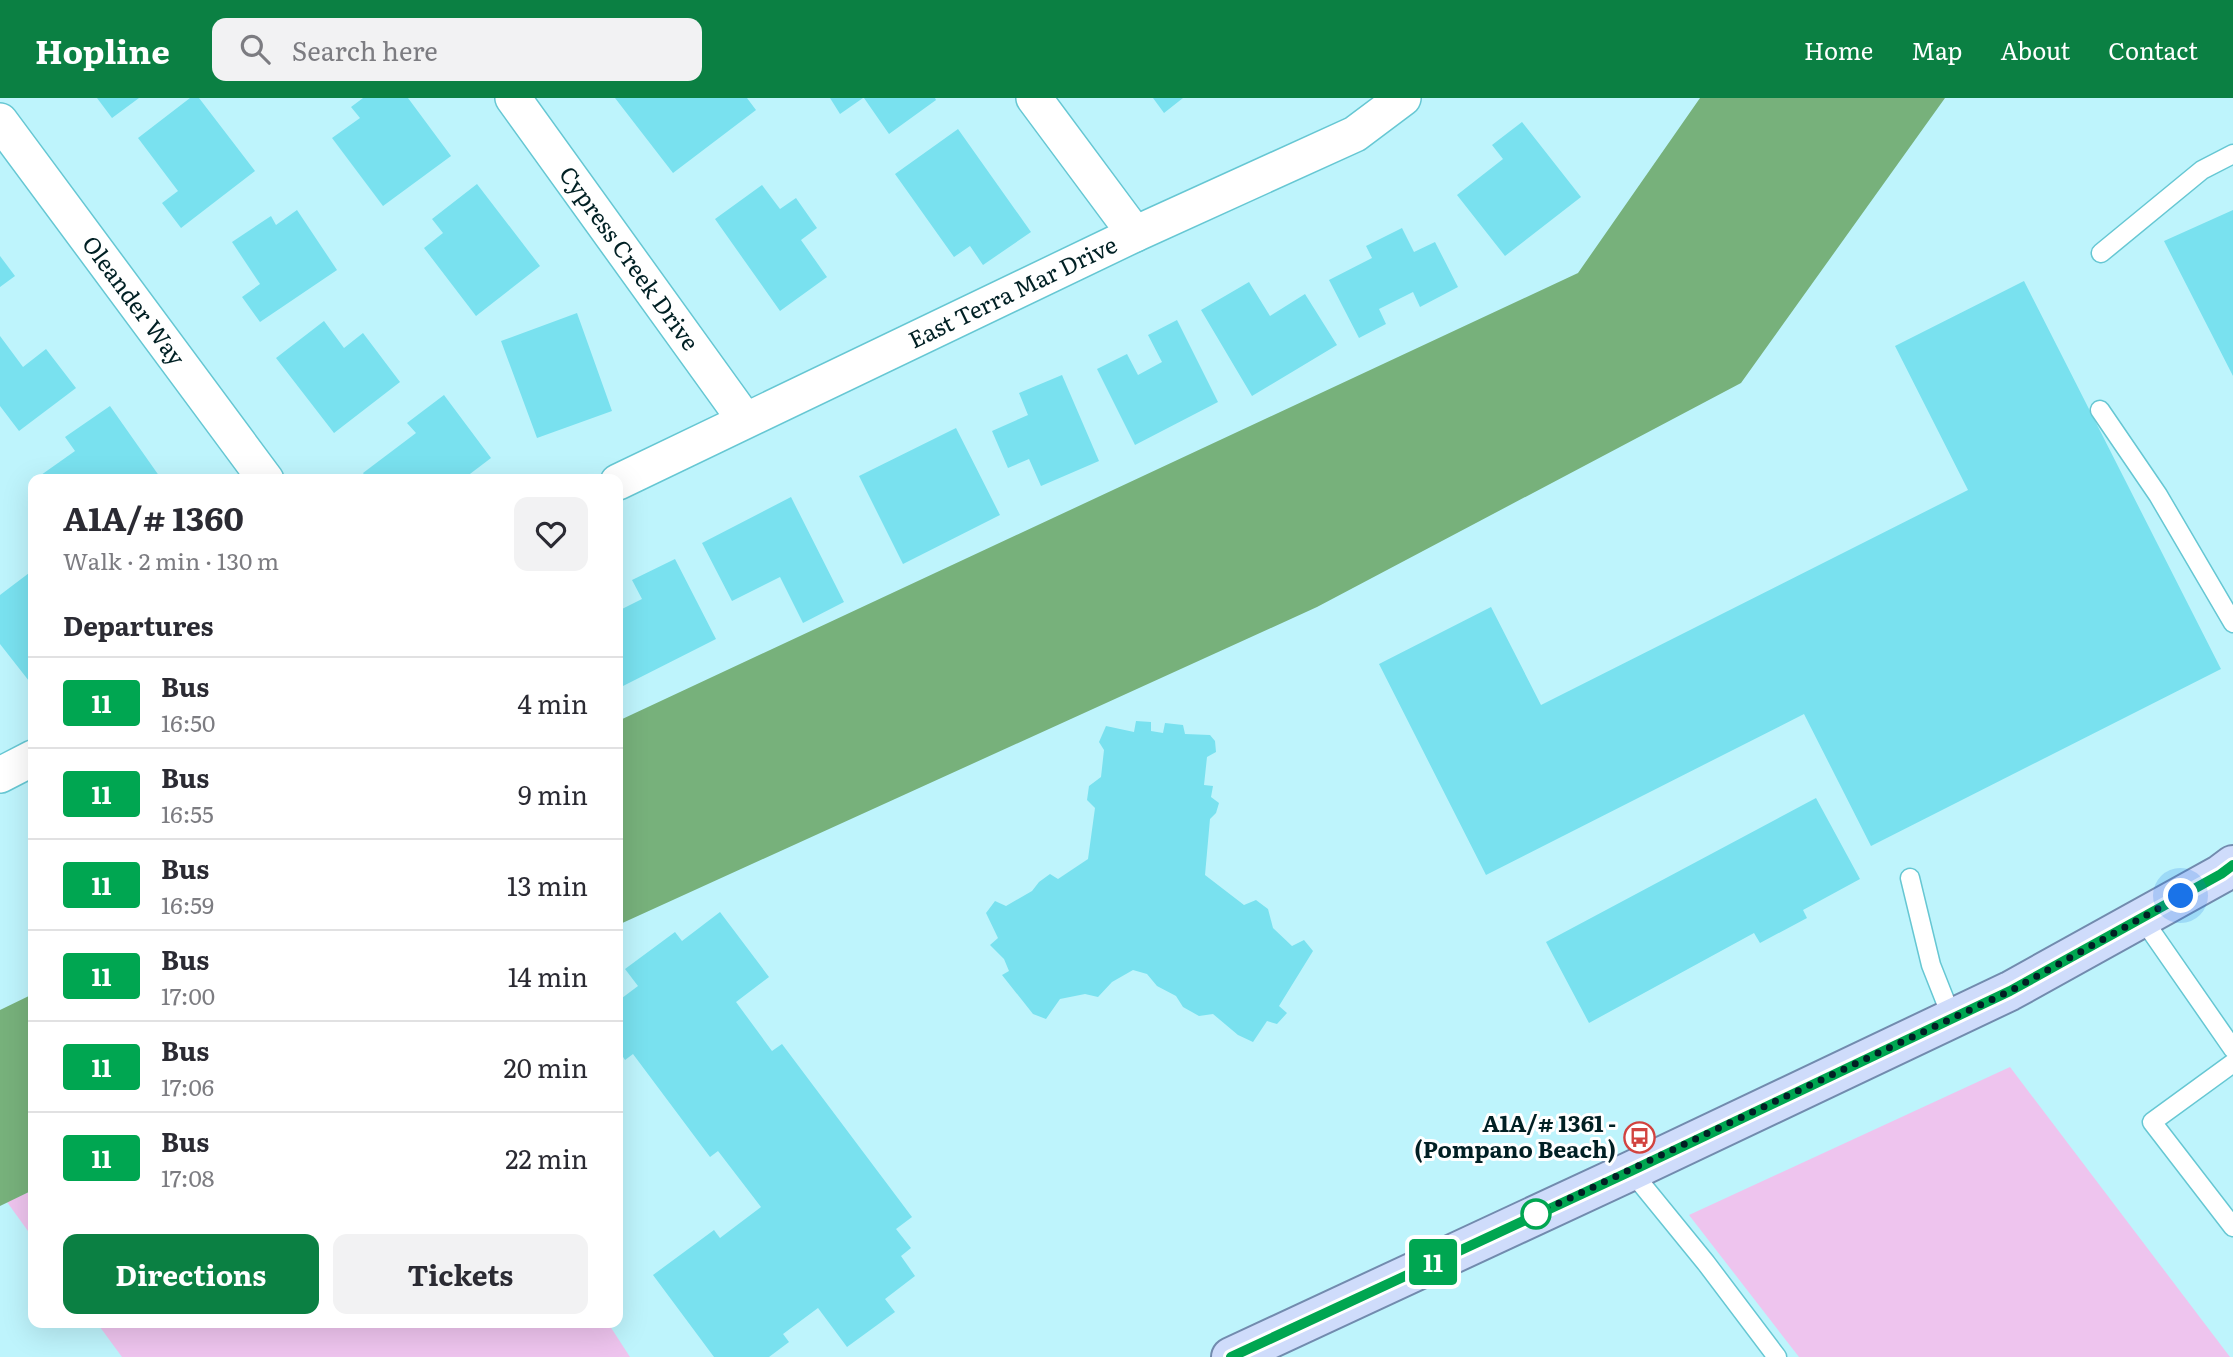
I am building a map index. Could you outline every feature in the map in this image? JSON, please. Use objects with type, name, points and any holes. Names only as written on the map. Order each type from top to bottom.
[{"type":"main road","points":[[1231,1357],[1270,1349],[1631,1171],[2010,991],[2233,865]]},
{"type":"street","name":"Cypress Creek Drive","points":[[513,98],[745,420]]},
{"type":"street","points":[[1034,98],[1135,234]]},
{"type":"street","name":"East Terra Mar Drive","points":[[623,480],[1135,234],[1355,134],[1403,98]]},
{"type":"street","name":"Oleander Way","points":[[0,121],[262,474]]},
{"type":"street","points":[[0,775],[28,761]]},
{"type":"lane","points":[[2101,253],[2202,170],[2233,154]]},
{"type":"lane","points":[[2100,410],[2158,495],[2233,623]]},
{"type":"lane","points":[[1910,878],[1931,965],[1952,1018]]},
{"type":"lane","points":[[2142,918],[2233,1049]]},
{"type":"lane","points":[[2233,1063],[2152,1122],[2233,1227]]},
{"type":"lane","points":[[1631,1171],[1706,1263],[1777,1357]]},
{"type":"shaded area","points":[[1700,98],[1945,98],[1741,383],[1317,607],[623,923],[623,719],[1578,273]]},
{"type":"shaded area","points":[[28,996],[28,1192],[0,1206],[0,1010]]},
{"type":"shaded area","points":[[2010,1067],[2230,1357],[1799,1357],[1689,1215]]},
{"type":"shaded area","points":[[28,1192],[28,1231],[7,1202]]},
{"type":"shaded area","points":[[101,1328],[611,1328],[630,1357],[122,1357]]},
{"type":"building","points":[[97,98],[139,98],[112,118]]},
{"type":"building","points":[[190,98],[199,98],[255,171],[181,228],[162,203],[178,191],[138,138]]},
{"type":"building","points":[[363,98],[408,98],[451,156],[383,206],[332,138],[360,118],[351,107]]},
{"type":"building","points":[[615,98],[747,98],[756,110],[673,173]]},
{"type":"building","points":[[830,98],[863,98],[840,114]]},
{"type":"building","points":[[864,98],[935,98],[936,100],[889,134]]},
{"type":"building","points":[[1153,98],[1183,98],[1164,113]]},
{"type":"building","points":[[1522,122],[1581,197],[1505,256],[1457,195],[1503,159],[1492,145]]},
{"type":"building","points":[[958,129],[1031,232],[983,265],[970,246],[954,257],[895,174]]},
{"type":"building","points":[[477,184],[540,266],[476,316],[424,248],[443,233],[432,219]]},
{"type":"building","points":[[762,185],[780,209],[796,198],[817,228],[801,240],[827,277],[780,311],[715,219]]},
{"type":"building","points":[[297,210],[337,270],[260,322],[242,297],[260,284],[232,242],[271,216],[276,225]]},
{"type":"building","points":[[2233,210],[2233,376],[2164,241]]},
{"type":"building","points":[[1402,228],[1414,252],[1435,242],[1458,287],[1420,307],[1413,292],[1379,309],[1386,324],[1359,338],[1329,280],[1372,258],[1366,246]]},
{"type":"building","points":[[0,256],[15,276],[0,287]]},
{"type":"building","points":[[2024,281],[2221,669],[1871,846],[1804,714],[1486,875],[1379,664],[1491,607],[1541,705],[1968,490],[1895,346]]},
{"type":"building","points":[[1249,282],[1270,316],[1305,294],[1337,345],[1252,396],[1201,310]]},
{"type":"building","points":[[577,313],[612,411],[537,438],[501,341]]},
{"type":"building","points":[[1177,320],[1218,402],[1135,445],[1097,369],[1127,354],[1138,375],[1162,362],[1148,335]]},
{"type":"building","points":[[324,321],[344,348],[363,333],[400,382],[334,433],[276,358]]},
{"type":"building","points":[[0,336],[23,367],[46,349],[76,388],[19,431],[0,406]]},
{"type":"building","points":[[1062,375],[1099,461],[1041,486],[1029,459],[1008,468],[992,431],[1028,415],[1019,393]]},
{"type":"building","points":[[444,395],[491,458],[470,474],[364,474],[416,433],[407,423]]},
{"type":"building","points":[[110,406],[158,474],[42,474],[75,451],[65,437]]},
{"type":"building","points":[[956,428],[1000,515],[903,564],[859,476]]},
{"type":"building","points":[[791,497],[844,602],[803,623],[780,577],[732,601],[702,543]]},
{"type":"building","points":[[675,559],[716,639],[623,686],[623,608],[642,599],[632,580]]},
{"type":"building","points":[[28,574],[28,680],[0,644],[0,595]]},
{"type":"building","points":[[1136,721],[1151,722],[1151,731],[1163,733],[1165,723],[1183,725],[1185,734],[1210,735],[1215,741],[1216,752],[1207,757],[1204,785],[1213,786],[1211,797],[1219,803],[1216,813],[1210,819],[1205,875],[1244,905],[1256,900],[1268,909],[1273,928],[1292,946],[1304,940],[1313,951],[1279,1006],[1287,1013],[1277,1024],[1267,1021],[1253,1042],[1238,1035],[1213,1014],[1199,1016],[1183,1007],[1176,996],[1157,986],[1147,974],[1133,970],[1112,982],[1098,997],[1085,994],[1060,999],[1046,1019],[1033,1014],[1002,975],[1009,971],[1004,959],[990,945],[998,938],[986,913],[995,901],[1006,906],[1032,891],[1050,874],[1058,879],[1088,859],[1095,808],[1087,800],[1089,786],[1101,777],[1104,750],[1099,742],[1106,726],[1134,732]]},
{"type":"building","points":[[1816,798],[1860,879],[1803,910],[1807,918],[1760,943],[1754,933],[1589,1023],[1546,942]]},
{"type":"building","points":[[720,912],[769,977],[736,1002],[772,1051],[782,1044],[912,1217],[896,1229],[911,1248],[901,1256],[915,1276],[885,1299],[895,1312],[847,1347],[818,1308],[783,1334],[789,1342],[769,1357],[714,1357],[653,1275],[714,1230],[720,1238],[761,1207],[718,1151],[710,1157],[633,1054],[625,1060],[623,1057],[623,997],[638,986],[625,969],[675,932],[682,941]]},
{"type":"bus line","name":"11","points":[[1231,1357],[2010,991],[2233,865]]},
{"type":"place","name":"A1A/# 1361 - (Pompano Beach)","points":[[1639,1137]]},
{"type":"route","points":[[1536,1214],[2010,991],[2181,896]]}]
